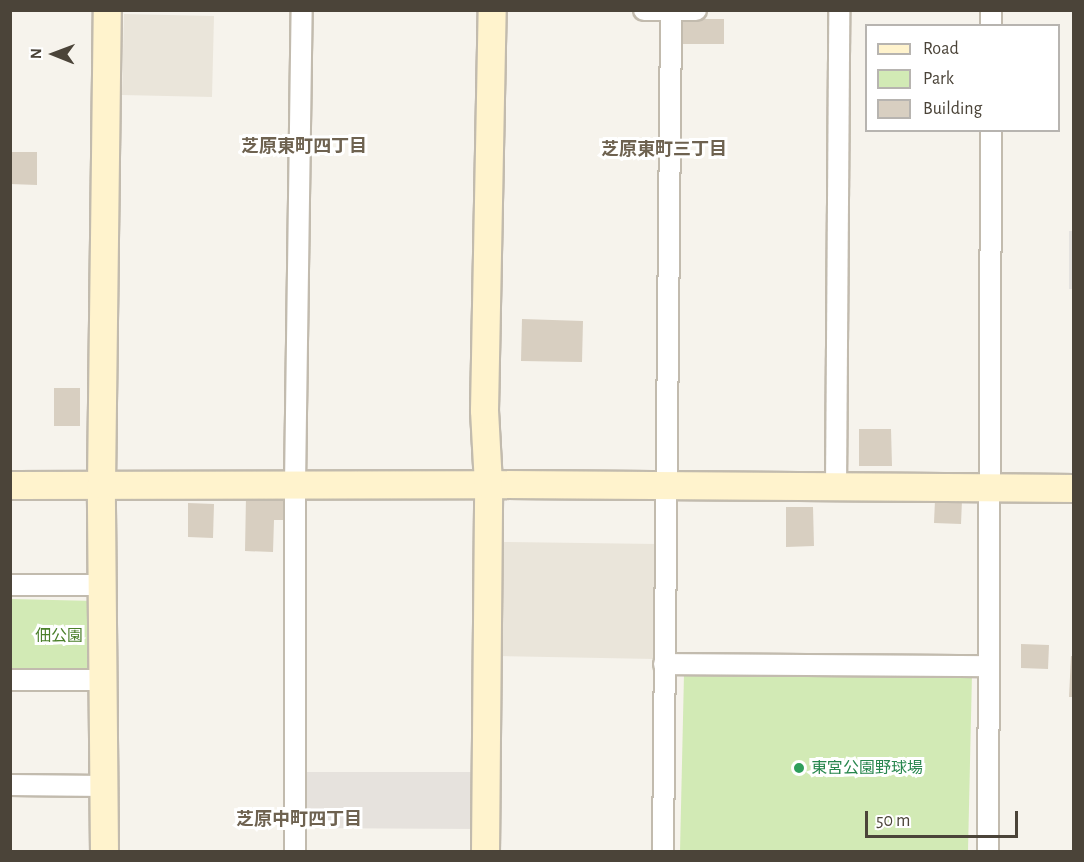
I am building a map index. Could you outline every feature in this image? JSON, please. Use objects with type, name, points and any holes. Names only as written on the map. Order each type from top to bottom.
[{"type":"street","points":[[104,852],[105,680],[101,484],[107,10]]},
{"type":"street","points":[[295,852],[295,485],[302,10]]},
{"type":"street","points":[[485,852],[488,484],[484,410],[492,10]]},
{"type":"street","points":[[644,10],[696,10]]},
{"type":"street","points":[[836,487],[839,10]]},
{"type":"street","points":[[663,852],[671,11]]},
{"type":"street","points":[[988,852],[991,132]]},
{"type":"street","points":[[10,485],[488,484],[1074,488]]},
{"type":"street","points":[[10,585],[104,585]]},
{"type":"street","points":[[664,664],[987,666]]},
{"type":"street","points":[[10,680],[105,680]]},
{"type":"street","points":[[10,785],[104,786]]},
{"type":"shaded area","points":[[124,14],[214,16],[212,97],[122,95]]},
{"type":"shaded area","points":[[1069,231],[1073,231],[1073,289],[1069,289]]},
{"type":"shaded area","points":[[501,542],[657,544],[655,659],[499,656]]},
{"type":"shaded area","points":[[300,772],[475,772],[477,829],[302,828]]},
{"type":"green space","name":"佃公園","points":[[11,599],[95,601],[96,665],[86,673],[11,672]]},
{"type":"green space","points":[[684,674],[972,674],[968,851],[680,852]]},
{"type":"building","points":[[680,19],[724,19],[724,44],[681,44]]},
{"type":"building","points":[[10,152],[37,152],[37,185],[10,184]]},
{"type":"building","points":[[522,319],[583,321],[582,362],[521,361]]},
{"type":"building","points":[[54,388],[80,388],[80,426],[54,426]]},
{"type":"building","points":[[859,429],[891,429],[892,466],[859,466]]},
{"type":"building","points":[[246,496],[284,500],[284,520],[274,520],[273,552],[245,551]]},
{"type":"building","points":[[935,500],[962,500],[961,524],[934,523]]},
{"type":"building","points":[[188,503],[214,504],[213,538],[188,537]]},
{"type":"building","points":[[786,507],[813,507],[814,546],[786,547]]},
{"type":"building","points":[[1021,644],[1049,645],[1048,669],[1021,668]]},
{"type":"building","points":[[1071,656],[1074,656],[1074,697],[1069,697]]},
{"type":"place","name":"東宮公園野球場","points":[[799,768]]},
{"type":"district","name":"芝原東町四丁目","points":[[304,147]]},
{"type":"district","name":"芝原東町三丁目","points":[[664,150]]},
{"type":"district","name":"芝原中町四丁目","points":[[299,820]]}]
